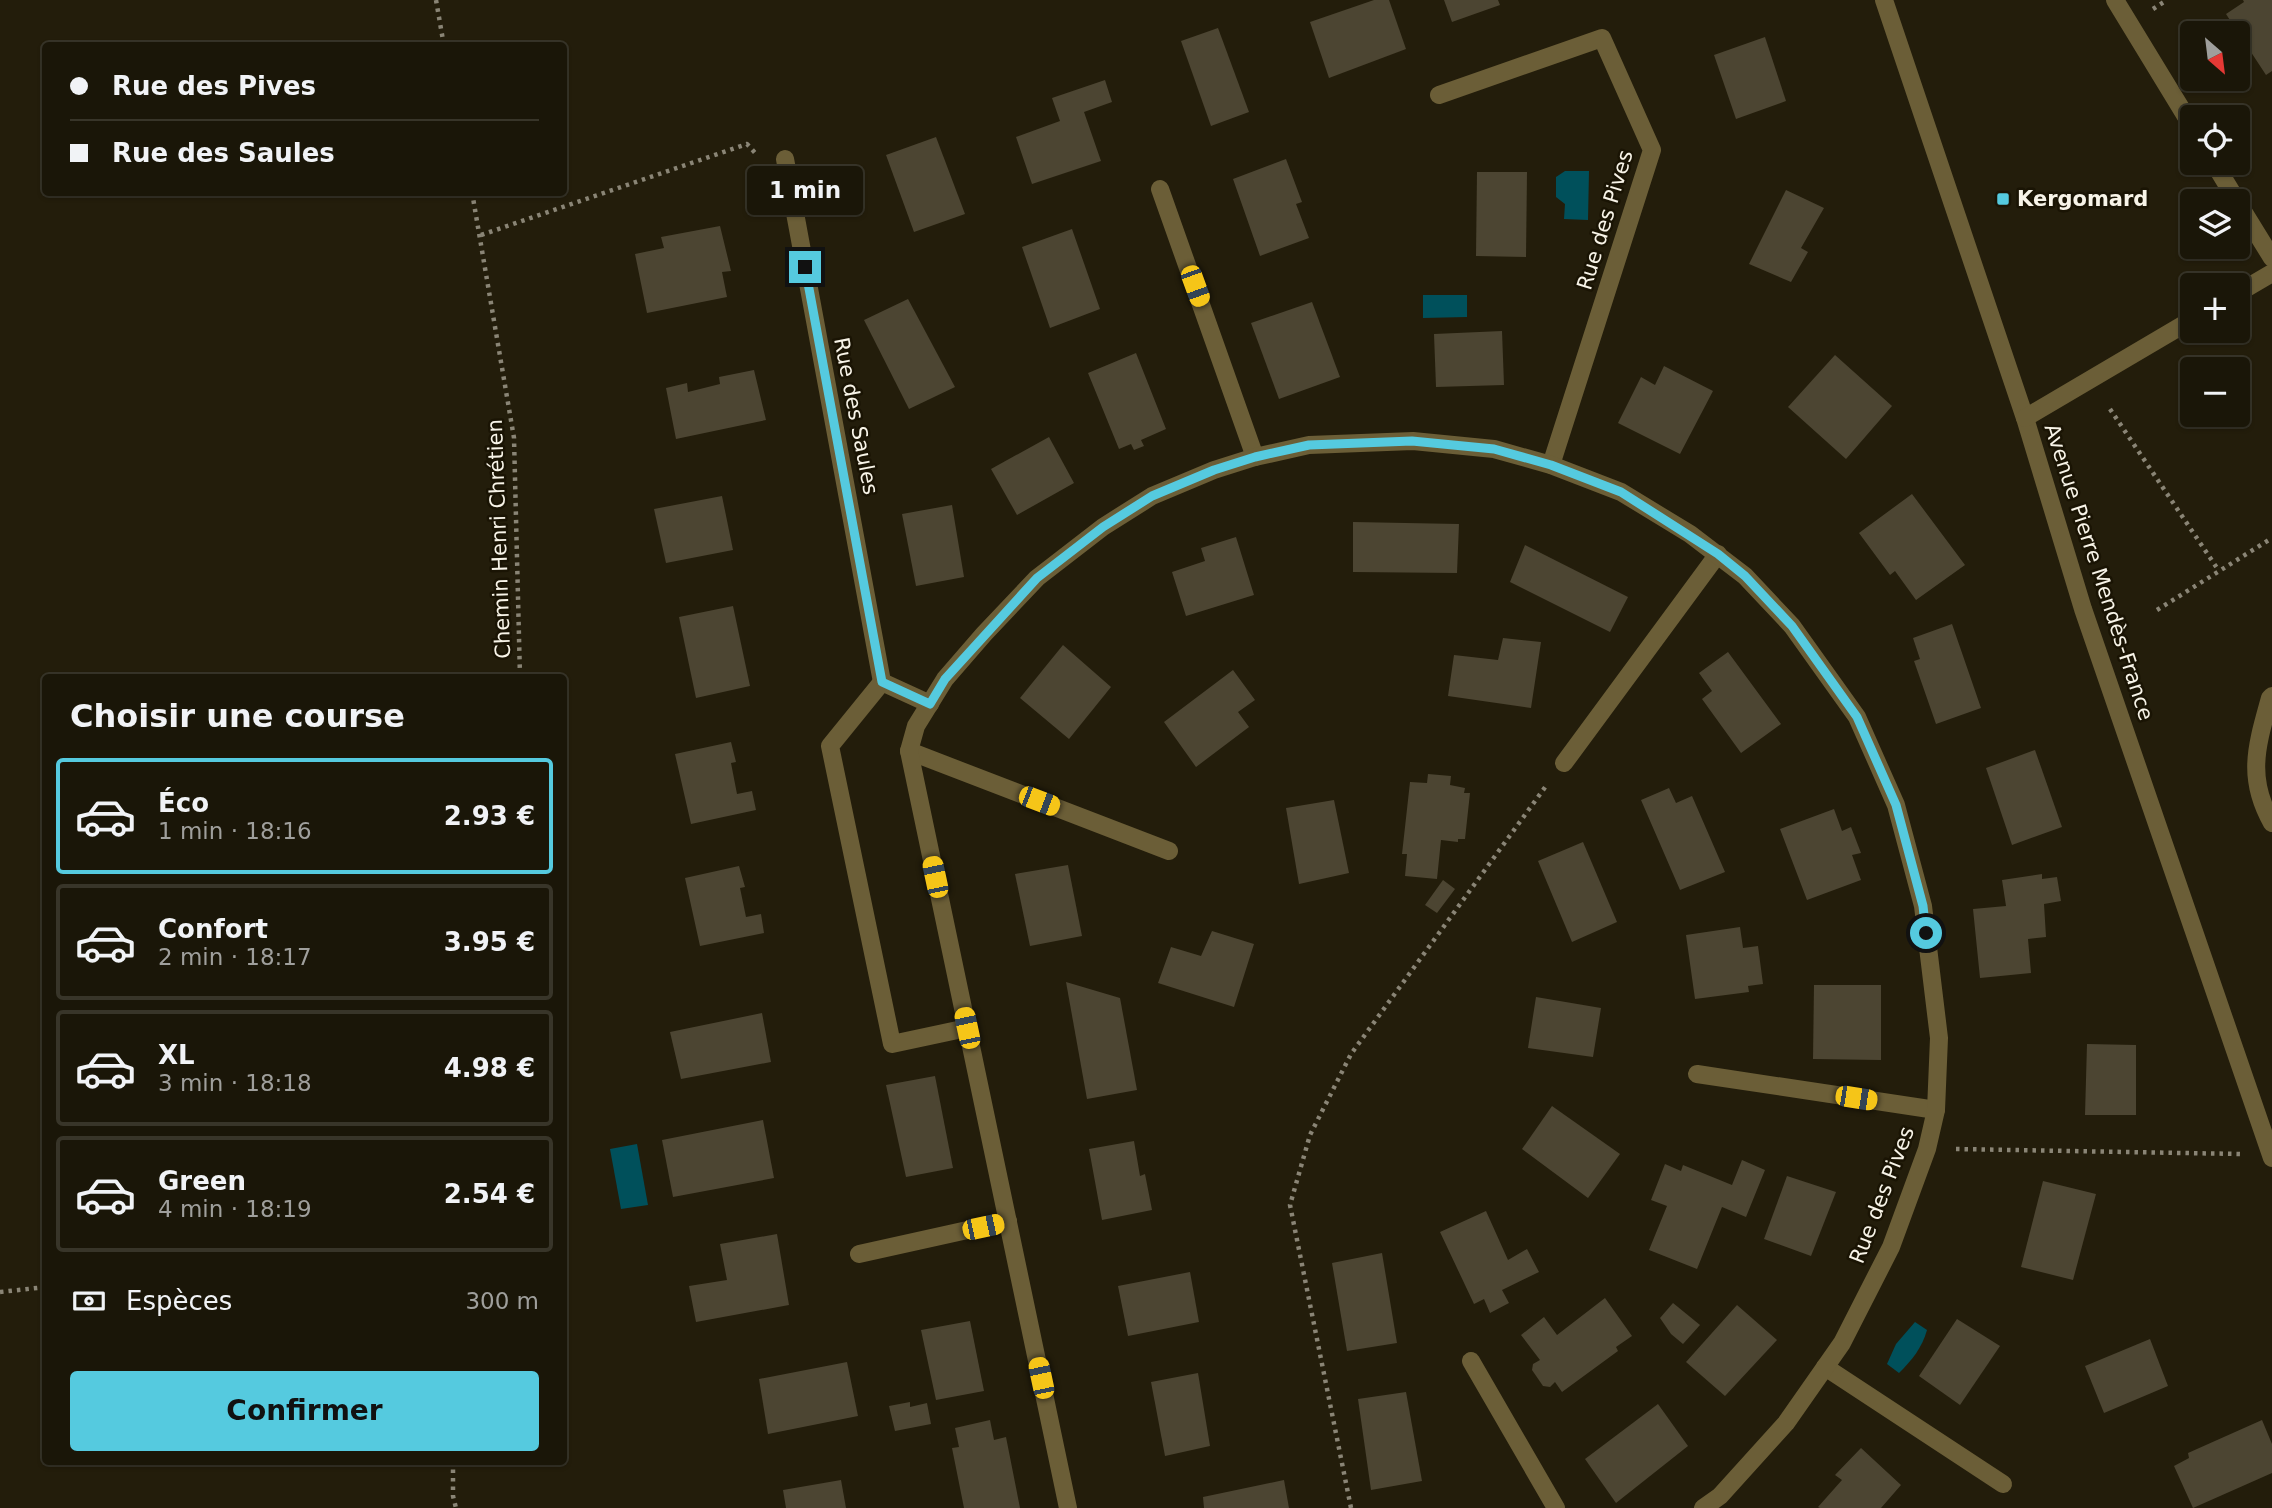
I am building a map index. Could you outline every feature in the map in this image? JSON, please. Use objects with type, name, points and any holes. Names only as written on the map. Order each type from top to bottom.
[{"type":"street","name":"Avenue Pierre Mendès-France","points":[[1884,0],[2025,418],[2083,609],[2271,1156]]},
{"type":"street","points":[[2115,0],[2180,107]]},
{"type":"street","name":"Rue des Pives","points":[[1438,95],[1602,38],[1652,150],[1551,465]]},
{"type":"street","name":"Rue des Saules","points":[[785,159],[882,682]]},
{"type":"street","points":[[1160,189],[1255,457]]},
{"type":"street","points":[[2250,222],[2272,258]]},
{"type":"street","points":[[2250,286],[2272,273]]},
{"type":"street","points":[[2025,418],[2180,327]]},
{"type":"street","name":"Rue des Pives","points":[[909,751],[916,726],[945,679],[1037,578],[1103,527],[1152,496],[1214,470],[1255,457],[1309,445],[1412,441],[1494,449],[1551,465],[1621,492],[1718,554],[1745,576],[1792,626],[1857,717],[1896,805],[1924,919],[1939,1038],[1936,1110],[1927,1149],[1891,1247],[1842,1343],[1786,1423],[1720,1496],[1703,1508]]},
{"type":"street","points":[[1564,762],[1718,554]]},
{"type":"street","points":[[930,704],[882,682],[830,746],[892,1044],[967,1028]]},
{"type":"street","points":[[2272,696],[2255,756],[2261,804],[2272,823]]},
{"type":"street","points":[[909,751],[1068,1508]]},
{"type":"street","points":[[909,751],[1170,851]]},
{"type":"street","name":"Rue des Pives","points":[[1697,1074],[1936,1110]]},
{"type":"street","points":[[859,1254],[1007,1221]]},
{"type":"street","points":[[1471,1361],[1556,1508]]},
{"type":"street","points":[[1825,1367],[2003,1484]]},
{"type":"path","points":[[436,0],[443,42]]},
{"type":"path","points":[[481,236],[747,144],[763,161],[785,159]]},
{"type":"path","name":"Chemin Henri Chrétien","points":[[473,196],[514,438],[520,674]]},
{"type":"path","points":[[2110,409],[2219,571]]},
{"type":"path","points":[[2157,610],[2272,538]]},
{"type":"path","points":[[1350,1508],[1290,1205],[1310,1135],[1351,1054],[1564,762]]},
{"type":"path","points":[[1927,1149],[2271,1156]]},
{"type":"path","points":[[0,1292],[42,1287]]},
{"type":"path","points":[[453,1465],[453,1496],[456,1508]]},
{"type":"water","points":[[1565,171],[1589,171],[1588,220],[1564,219],[1565,204],[1556,197],[1556,177]]},
{"type":"water","points":[[1423,295],[1467,295],[1467,317],[1423,318]]},
{"type":"water","points":[[637,1144],[648,1205],[621,1209],[610,1149]]},
{"type":"water","points":[[1915,1322],[1927,1330],[1916,1353],[1899,1373],[1887,1364],[1896,1344]]},
{"type":"building","points":[[1374,0],[1389,0],[1406,49],[1329,78],[1310,22]]},
{"type":"building","points":[[1444,0],[1498,0],[1500,5],[1452,22]]},
{"type":"building","points":[[2243,0],[2272,0],[2272,71],[2266,75],[2250,51],[2250,21],[2231,21],[2226,14],[2244,2]]},
{"type":"building","points":[[1218,28],[1249,112],[1211,126],[1181,41]]},
{"type":"building","points":[[1765,37],[1786,101],[1736,119],[1714,55]]},
{"type":"building","points":[[1105,80],[1112,102],[1084,112],[1101,161],[1032,184],[1016,137],[1060,121],[1052,98]]},
{"type":"building","points":[[936,137],[965,214],[914,232],[886,155]]},
{"type":"building","points":[[1286,159],[1302,202],[1296,204],[1309,238],[1260,256],[1233,179]]},
{"type":"building","points":[[1477,172],[1527,172],[1526,257],[1476,256]]},
{"type":"building","points":[[1786,190],[1824,208],[1801,248],[1808,252],[1791,282],[1749,264]]},
{"type":"building","points":[[720,226],[731,271],[722,272],[727,297],[647,313],[635,254],[664,248],[661,237]]},
{"type":"building","points":[[1072,229],[1100,309],[1050,328],[1022,247]]},
{"type":"building","points":[[908,299],[955,387],[909,409],[864,320]]},
{"type":"building","points":[[1312,302],[1340,377],[1279,399],[1251,323]]},
{"type":"building","points":[[1502,331],[1504,385],[1436,387],[1434,334]]},
{"type":"building","points":[[1136,353],[1166,429],[1141,440],[1144,446],[1134,450],[1131,444],[1119,449],[1088,373]]},
{"type":"building","points":[[1835,355],[1892,406],[1846,459],[1788,407]]},
{"type":"building","points":[[1664,366],[1713,391],[1680,454],[1618,423],[1641,377],[1655,385]]},
{"type":"building","points":[[754,370],[766,420],[676,439],[666,388],[687,383],[688,392],[720,384],[719,377]]},
{"type":"building","points":[[1049,437],[1074,483],[1017,515],[991,469]]},
{"type":"building","points":[[1912,494],[1965,565],[1916,600],[1895,571],[1890,575],[1859,533]]},
{"type":"building","points":[[722,496],[733,550],[666,563],[654,509]]},
{"type":"building","points":[[952,505],[964,577],[916,586],[902,514]]},
{"type":"building","points":[[1353,522],[1459,524],[1457,573],[1353,572]]},
{"type":"building","points":[[1236,537],[1254,595],[1186,616],[1172,572],[1205,561],[1201,548]]},
{"type":"building","points":[[1525,545],[1628,597],[1610,632],[1510,582]]},
{"type":"building","points":[[733,606],[750,686],[696,698],[679,617]]},
{"type":"building","points":[[1952,624],[1981,708],[1936,724],[1914,661],[1920,659],[1913,638]]},
{"type":"building","points":[[1503,638],[1541,642],[1531,708],[1448,696],[1454,655],[1498,660]]},
{"type":"building","points":[[1063,645],[1111,687],[1069,739],[1020,698]]},
{"type":"building","points":[[1728,652],[1781,724],[1741,753],[1702,699],[1712,691],[1699,673]]},
{"type":"building","points":[[1233,670],[1255,700],[1238,712],[1249,727],[1196,767],[1164,722]]},
{"type":"building","points":[[731,742],[736,762],[731,763],[737,794],[752,791],[756,810],[691,824],[675,754]]},
{"type":"building","points":[[2035,750],[2062,827],[2012,845],[1986,768]]},
{"type":"building","points":[[1428,774],[1451,776],[1450,785],[1465,788],[1464,793],[1470,793],[1465,839],[1458,839],[1458,842],[1441,840],[1437,879],[1405,876],[1407,854],[1402,854],[1410,782],[1427,783]]},
{"type":"building","points":[[1669,788],[1676,803],[1692,796],[1725,872],[1680,890],[1641,800]]},
{"type":"building","points":[[1334,800],[1349,873],[1299,884],[1286,808]]},
{"type":"building","points":[[1834,809],[1842,831],[1851,827],[1861,853],[1852,855],[1861,880],[1807,900],[1780,829]]},
{"type":"building","points":[[1583,842],[1617,922],[1572,942],[1538,861]]},
{"type":"building","points":[[1068,865],[1082,936],[1030,946],[1015,874]]},
{"type":"building","points":[[739,866],[745,887],[740,888],[746,917],[761,914],[764,933],[700,946],[685,878]]},
{"type":"building","points":[[2042,874],[2042,879],[2057,877],[2061,901],[2044,904],[2046,937],[2028,939],[2031,973],[1980,978],[1973,909],[2006,906],[2002,880]]},
{"type":"building","points":[[1443,880],[1455,889],[1437,913],[1425,905]]},
{"type":"building","points":[[1740,927],[1743,948],[1758,946],[1763,984],[1748,986],[1749,992],[1695,999],[1686,935]]},
{"type":"building","points":[[1212,931],[1254,944],[1234,1007],[1158,983],[1171,947],[1201,956]]},
{"type":"building","points":[[1066,982],[1120,998],[1137,1090],[1087,1099]]},
{"type":"building","points":[[1814,985],[1881,985],[1881,1060],[1813,1059]]},
{"type":"building","points":[[1536,997],[1601,1008],[1593,1057],[1528,1048]]},
{"type":"building","points":[[762,1013],[771,1062],[681,1079],[670,1032]]},
{"type":"building","points":[[2087,1044],[2136,1045],[2136,1115],[2085,1115]]},
{"type":"building","points":[[935,1076],[953,1168],[906,1177],[886,1085]]},
{"type":"building","points":[[1552,1106],[1620,1154],[1588,1198],[1522,1149]]},
{"type":"building","points":[[763,1120],[774,1178],[673,1197],[662,1140]]},
{"type":"building","points":[[1134,1141],[1140,1176],[1145,1174],[1152,1210],[1102,1220],[1089,1149]]},
{"type":"building","points":[[1742,1160],[1765,1170],[1746,1217],[1722,1207],[1697,1269],[1649,1250],[1667,1206],[1651,1200],[1665,1164],[1681,1171],[1683,1165],[1732,1185]]},
{"type":"building","points":[[1787,1176],[1836,1192],[1811,1256],[1764,1239]]},
{"type":"building","points":[[2043,1181],[2096,1194],[2073,1280],[2021,1267]]},
{"type":"building","points":[[1486,1211],[1508,1260],[1527,1249],[1539,1272],[1502,1290],[1509,1303],[1490,1313],[1484,1299],[1474,1304],[1440,1232]]},
{"type":"building","points":[[777,1234],[789,1305],[696,1322],[689,1286],[727,1280],[720,1244]]},
{"type":"building","points":[[1382,1253],[1397,1343],[1347,1351],[1332,1263]]},
{"type":"building","points":[[1190,1272],[1199,1322],[1128,1336],[1118,1286]]},
{"type":"building","points":[[1605,1298],[1632,1336],[1616,1347],[1618,1351],[1562,1392],[1555,1382],[1550,1387],[1543,1386],[1532,1370],[1533,1364],[1540,1360],[1521,1335],[1544,1317],[1557,1335]]},
{"type":"building","points":[[1673,1303],[1700,1325],[1683,1344],[1671,1334],[1660,1318]]},
{"type":"building","points":[[1737,1305],[1777,1340],[1725,1396],[1686,1362]]},
{"type":"building","points":[[1957,1319],[2000,1346],[1960,1405],[1919,1376]]},
{"type":"building","points":[[970,1321],[984,1391],[936,1400],[921,1330]]},
{"type":"building","points":[[2150,1339],[2168,1386],[2104,1413],[2085,1366]]},
{"type":"building","points":[[847,1362],[858,1416],[768,1434],[759,1379]]},
{"type":"building","points":[[1198,1373],[1210,1446],[1165,1456],[1151,1382]]},
{"type":"building","points":[[1406,1392],[1422,1481],[1371,1490],[1358,1399]]},
{"type":"building","points":[[910,1402],[910,1407],[927,1403],[931,1424],[895,1431],[889,1406]]},
{"type":"building","points":[[1658,1404],[1688,1446],[1616,1503],[1585,1459]]},
{"type":"building","points":[[990,1420],[994,1440],[1006,1437],[1020,1508],[964,1508],[952,1448],[959,1447],[955,1428]]},
{"type":"building","points":[[2262,1420],[2272,1444],[2272,1473],[2193,1508],[2174,1466],[2189,1458],[2188,1453]]},
{"type":"building","points":[[1861,1448],[1901,1485],[1881,1508],[1818,1507],[1842,1480],[1835,1475]]},
{"type":"building","points":[[841,1480],[846,1508],[786,1508],[783,1490]]},
{"type":"building","points":[[1284,1480],[1289,1508],[1204,1508],[1203,1497]]},
{"type":"place","name":"Kergomard","points":[[2003,199]]},
{"type":"route","points":[[805,267],[882,682],[930,704],[945,679],[1037,578],[1103,527],[1152,496],[1214,470],[1255,457],[1309,445],[1412,441],[1494,449],[1551,465],[1621,492],[1718,554],[1745,576],[1792,626],[1857,717],[1896,805],[1923,906],[1926,933]]}]
